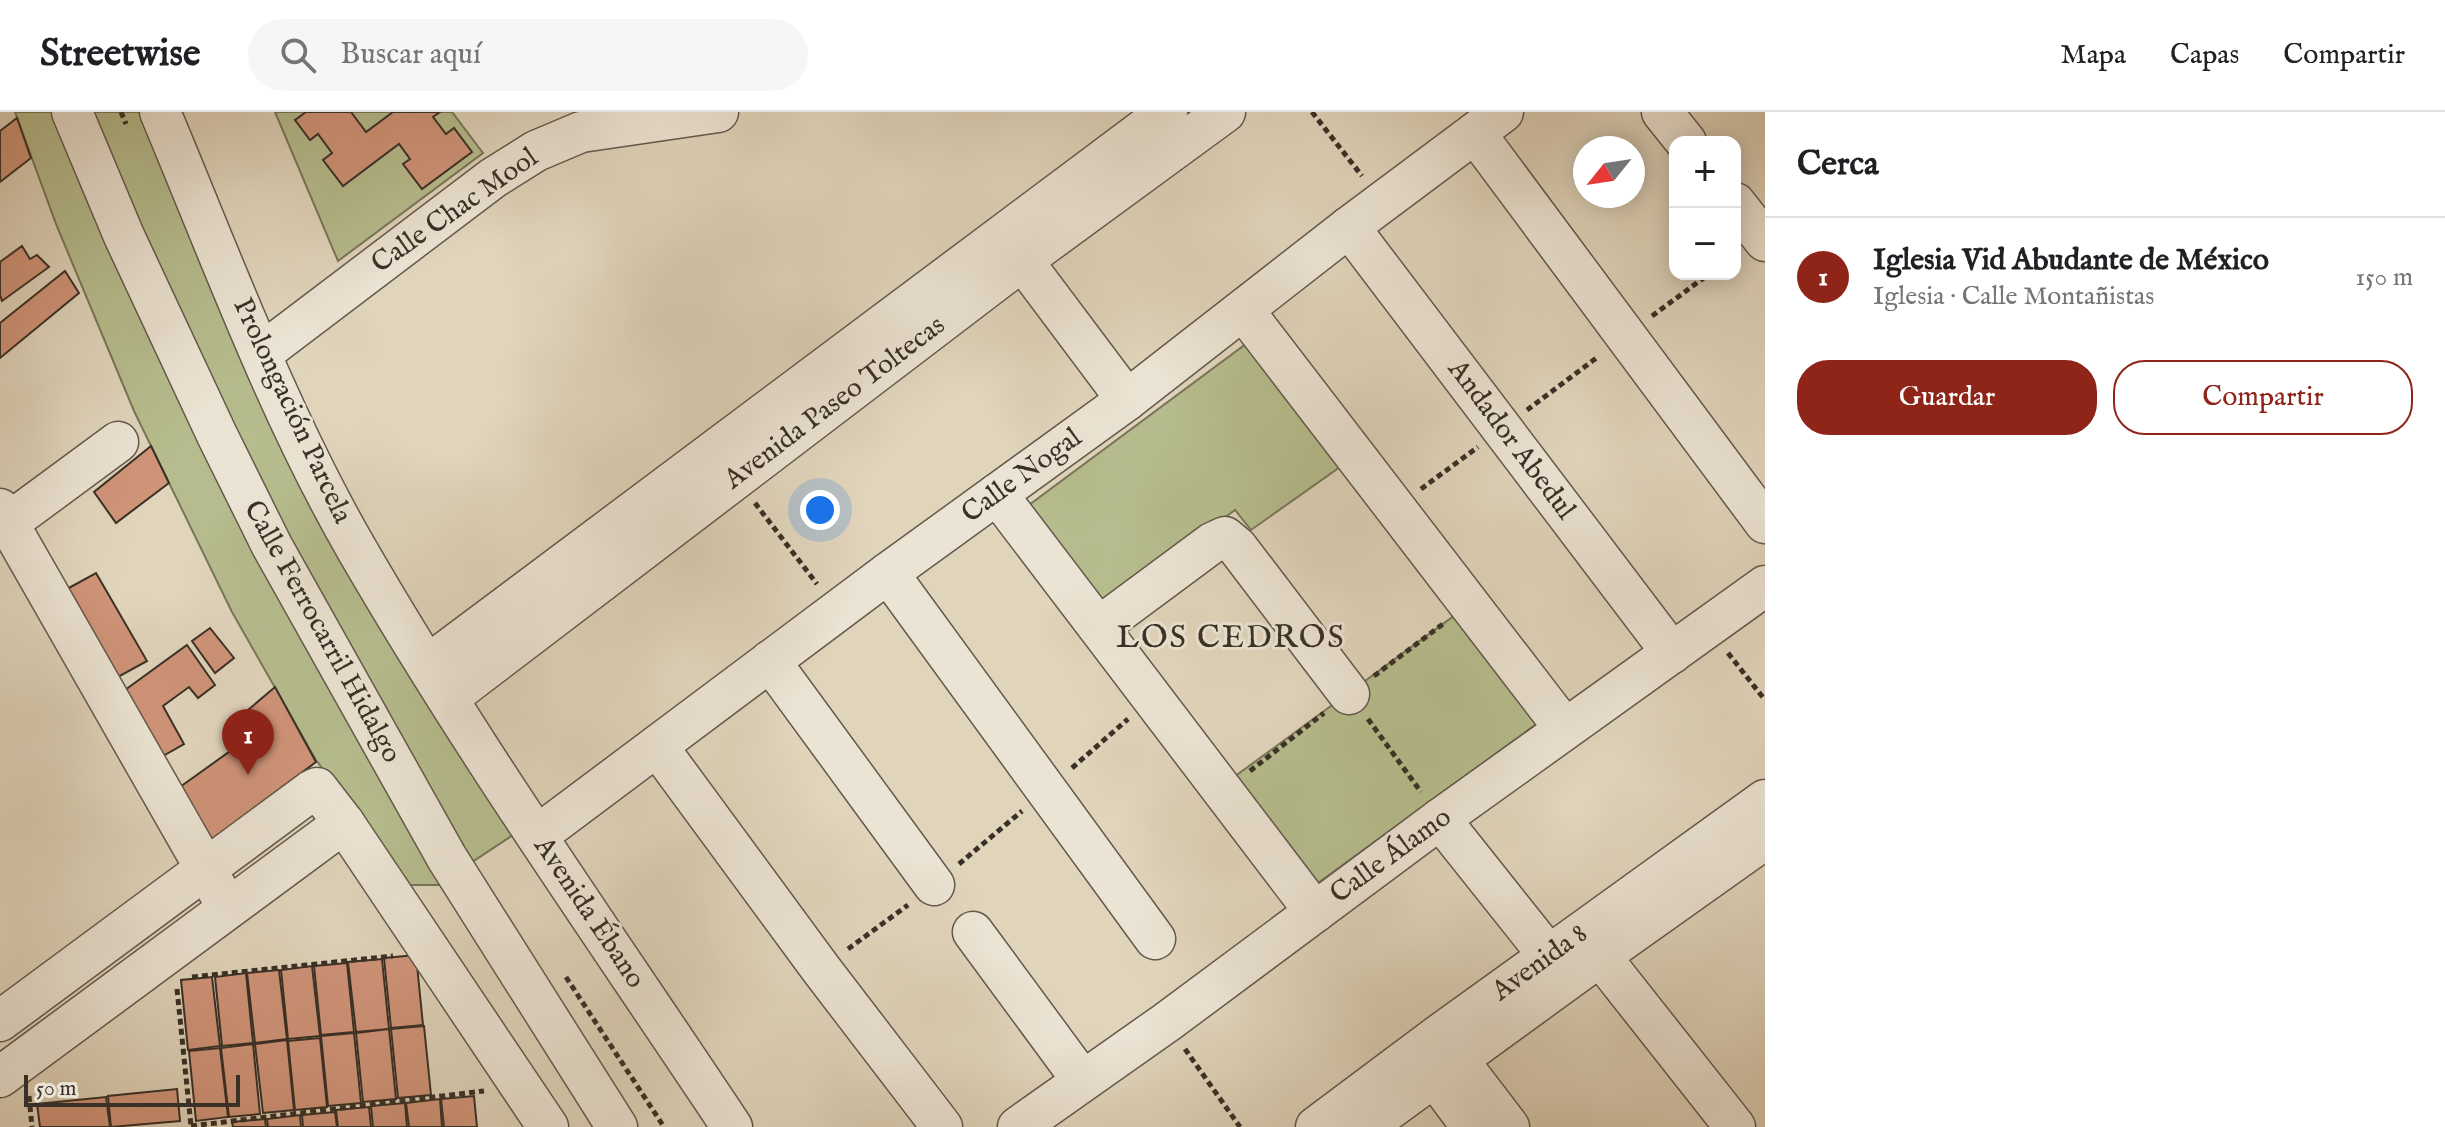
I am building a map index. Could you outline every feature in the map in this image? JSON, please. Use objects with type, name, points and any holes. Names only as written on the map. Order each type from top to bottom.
[{"type":"street","name":"Calle Ferrocarril Hidalgo","points":[[72,112],[124,236],[272,546],[447,858],[617,1127]]},
{"type":"street","name":"Prolongación Parcela","points":[[160,112],[300,439],[356,546],[438,681]]},
{"type":"street","name":"Calle Chac Mool","points":[[262,353],[493,178],[536,151],[581,132],[718,112]]},
{"type":"street","name":"Avenida Paseo Toltecas","points":[[438,681],[1012,247],[1225,112]]},
{"type":"street","points":[[1662,112],[1681,136]]},
{"type":"street","name":"Avenida Paseo Toltecas","points":[[438,681],[735,478],[1012,247],[1155,115]]},
{"type":"street","points":[[1489,123],[1626,336],[1765,523]]},
{"type":"street","name":"Calle Nogal","points":[[538,835],[888,573],[1127,400],[1349,227],[1489,123]]},
{"type":"street","points":[[1739,208],[1765,241]]},
{"type":"street","name":"Andador Abedul","points":[[1349,227],[1672,653]]},
{"type":"street","points":[[1012,247],[1127,400]]},
{"type":"street","points":[[1244,311],[1565,729]]},
{"type":"street","points":[[118,442],[3,520],[228,908]]},
{"type":"street","points":[[997,494],[1315,912]]},
{"type":"street","points":[[1100,626],[1212,543],[1225,537],[1237,547],[1349,694]]},
{"type":"street","points":[[888,573],[1155,939]]},
{"type":"street","name":"Calle Álamo","points":[[1018,1127],[1765,586]]},
{"type":"street","points":[[770,661],[934,885]]},
{"type":"street","name":"Avenida Ébano","points":[[438,681],[732,1127]]},
{"type":"street","points":[[657,746],[942,1127]]},
{"type":"street","points":[[0,1021],[317,788],[344,823],[548,1127]]},
{"type":"street","name":"Avenida 8","points":[[1365,1127],[1437,1056],[1549,956],[1765,800]]},
{"type":"street","points":[[1440,819],[1549,956]]},
{"type":"street","points":[[14,1084],[228,908],[344,823]]},
{"type":"street","name":"Avenida 8","points":[[1316,1127],[1758,858]]},
{"type":"street","points":[[973,932],[1082,1080]]},
{"type":"street","points":[[1600,956],[1735,1127]]},
{"type":"street","points":[[1437,1056],[1472,1127]]},
{"type":"street","points":[[1437,1056],[1509,1127]]},
{"type":"path","points":[[1312,112],[1383,202]]},
{"type":"path","points":[[1395,508],[1701,280]]},
{"type":"path","points":[[735,478],[838,610]]},
{"type":"path","points":[[1708,627],[1765,700]]},
{"type":"path","points":[[1349,694],[1440,819]]},
{"type":"path","points":[[821,969],[934,885],[1153,698]]},
{"type":"path","points":[[191,977],[403,955]]},
{"type":"path","points":[[176,979],[191,1126],[491,1090]]},
{"type":"path","points":[[1167,1022],[1240,1127]]},
{"type":"path","points":[[14,1084],[32,1127]]},
{"type":"green space","points":[[15,112],[60,112],[444,885],[408,885],[316,760],[232,612],[134,411],[56,224]]},
{"type":"green space","points":[[91,112],[146,112],[513,835],[469,864],[244,459]]},
{"type":"green space","points":[[275,112],[452,112],[483,153],[338,261]]},
{"type":"green space","points":[[1254,338],[1347,462],[1251,530],[1235,510],[1101,610],[1025,508]]},
{"type":"green space","points":[[1462,610],[1542,720],[1314,886],[1234,777]]},
{"type":"building","points":[[306,112],[351,112],[366,132],[393,112],[440,112],[433,117],[446,134],[454,128],[472,152],[422,189],[403,164],[410,159],[399,144],[343,186],[323,160],[332,153],[318,134],[310,140],[295,120]]},
{"type":"building","points":[[17,118],[31,158],[0,182],[0,131]]},
{"type":"building","points":[[22,246],[30,259],[37,255],[49,267],[2,301],[0,262]]},
{"type":"building","points":[[65,271],[79,293],[0,358],[0,323]]},
{"type":"building","points":[[151,446],[169,483],[116,523],[94,492]]},
{"type":"building","points":[[96,573],[147,661],[118,677],[67,589]]},
{"type":"building","points":[[210,628],[234,658],[215,673],[192,641]]},
{"type":"building","points":[[187,645],[215,685],[198,698],[189,687],[163,706],[184,744],[163,756],[125,690]]},
{"type":"building","points":[[275,687],[316,762],[211,840],[180,787],[254,734],[241,716]]},
{"type":"building","points":[[416,955],[423,1025],[391,1028],[384,958]]},
{"type":"building","points":[[382,959],[389,1029],[356,1032],[348,962]]},
{"type":"building","points":[[347,963],[354,1032],[321,1035],[314,966]]},
{"type":"building","points":[[312,966],[320,1036],[288,1039],[281,970]]},
{"type":"building","points":[[279,970],[287,1039],[255,1043],[247,973]]},
{"type":"building","points":[[246,973],[253,1043],[222,1046],[215,977]]},
{"type":"building","points":[[212,977],[220,1046],[188,1050],[181,980]]},
{"type":"building","points":[[424,1026],[431,1095],[398,1098],[391,1029]]},
{"type":"building","points":[[389,1029],[396,1099],[363,1102],[356,1033]]},
{"type":"building","points":[[354,1033],[361,1103],[328,1106],[321,1036]]},
{"type":"building","points":[[320,1038],[327,1107],[295,1110],[288,1041]]},
{"type":"building","points":[[287,1040],[294,1110],[263,1113],[255,1044]]},
{"type":"building","points":[[253,1044],[260,1114],[229,1117],[221,1048]]},
{"type":"building","points":[[220,1048],[228,1117],[196,1121],[189,1051]]},
{"type":"building","points":[[177,1089],[180,1121],[111,1127],[108,1096]]},
{"type":"building","points":[[474,1096],[477,1127],[444,1127],[441,1099]]},
{"type":"building","points":[[106,1097],[110,1127],[40,1127],[37,1104]]},
{"type":"building","points":[[440,1099],[442,1127],[409,1127],[406,1103]]},
{"type":"building","points":[[405,1103],[407,1127],[373,1127],[371,1106]]},
{"type":"building","points":[[369,1107],[371,1127],[338,1127],[336,1110]]},
{"type":"building","points":[[335,1112],[337,1127],[303,1127],[302,1115]]},
{"type":"building","points":[[300,1115],[301,1127],[268,1127],[267,1119]]},
{"type":"building","points":[[265,1119],[266,1127],[233,1127],[232,1122]]},
{"type":"place","name":"Iglesia Vid Abudante de México","points":[[248,775]]},
{"type":"district","name":"LOS CEDROS","points":[[1231,638]]}]
